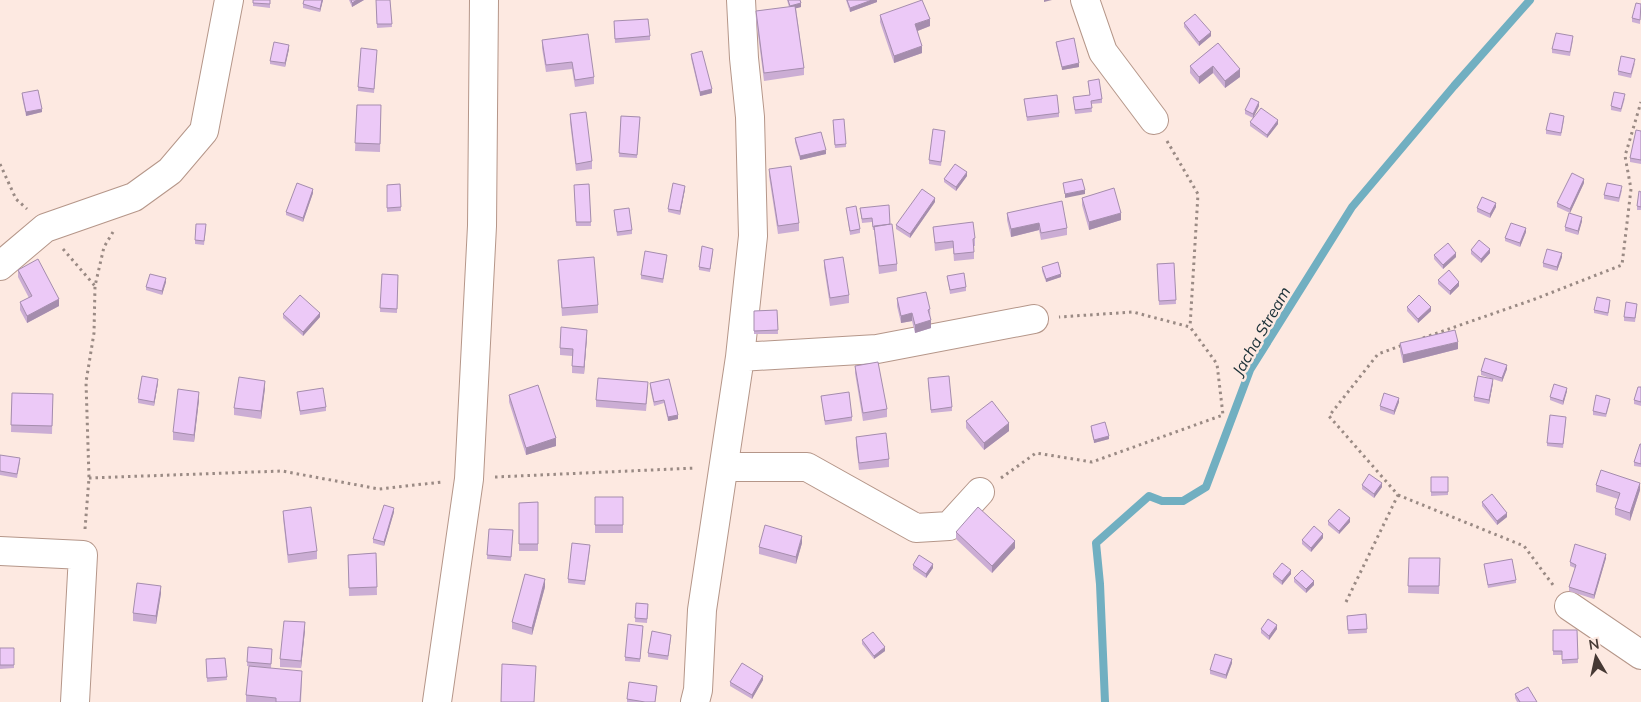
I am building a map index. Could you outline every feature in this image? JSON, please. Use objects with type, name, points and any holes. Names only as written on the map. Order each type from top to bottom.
[{"type":"street","points":[[0,266],[45,228],[134,197],[170,171],[204,131],[229,0]]},
{"type":"street","points":[[437,702],[469,478],[482,226],[484,0]]},
{"type":"street","points":[[695,702],[698,690],[702,610],[740,357],[752,236],[750,117],[741,0]]},
{"type":"street","points":[[1085,0],[1103,52],[1154,120]]},
{"type":"street","points":[[740,357],[877,349],[1034,319]]},
{"type":"street","points":[[724,467],[806,466],[916,528],[949,526],[980,492]]},
{"type":"street","points":[[0,551],[83,555],[75,702]]},
{"type":"street","points":[[1569,606],[1641,655]]},
{"type":"path","points":[[1415,341],[1535,299],[1622,265],[1631,189],[1625,156],[1641,102]]},
{"type":"path","points":[[1154,120],[1198,194],[1190,327]]},
{"type":"path","points":[[83,555],[89,478],[86,382],[94,333],[95,286],[104,247],[134,197]]},
{"type":"path","points":[[980,492],[1036,453],[1092,462],[1223,415],[1217,364],[1190,327],[1133,312],[1034,319]]},
{"type":"path","points":[[1405,344],[1378,354],[1329,416],[1398,495],[1524,546],[1569,606]]},
{"type":"path","points":[[89,478],[282,471],[379,489],[469,478],[724,467]]},
{"type":"path","points":[[1346,602],[1398,495]]},
{"type":"building","points":[[253,0],[270,0],[270,4],[253,3]]},
{"type":"building","points":[[304,0],[322,0],[320,9],[303,4]]},
{"type":"building","points":[[376,0],[390,0],[392,24],[377,24]]},
{"type":"building","points":[[788,0],[800,0],[801,3],[790,6]]},
{"type":"building","points":[[847,0],[872,0],[850,8]]},
{"type":"building","points":[[922,0],[930,19],[915,24],[922,46],[894,56],[880,15]]},
{"type":"building","points":[[1636,3],[1641,4],[1640,20],[1632,18]]},
{"type":"building","points":[[795,6],[804,68],[764,73],[756,11]]},
{"type":"building","points":[[1195,14],[1211,32],[1199,42],[1184,23]]},
{"type":"building","points":[[648,19],[650,36],[615,39],[614,21]]},
{"type":"building","points":[[1556,33],[1573,36],[1570,52],[1552,49]]},
{"type":"building","points":[[588,34],[594,77],[575,80],[572,62],[546,65],[542,40]]},
{"type":"building","points":[[1074,38],[1079,63],[1062,67],[1056,42]]},
{"type":"building","points":[[274,42],[289,45],[285,63],[270,61]]},
{"type":"building","points":[[1218,43],[1240,69],[1225,81],[1213,66],[1199,77],[1190,66]]},
{"type":"building","points":[[361,48],[377,50],[374,89],[358,87]]},
{"type":"building","points":[[702,51],[712,89],[700,92],[691,54]]},
{"type":"building","points":[[1621,56],[1635,59],[1631,74],[1618,71]]},
{"type":"building","points":[[1099,79],[1102,99],[1091,101],[1092,108],[1075,110],[1073,97],[1090,95],[1088,81]]},
{"type":"building","points":[[38,90],[42,109],[26,112],[22,93]]},
{"type":"building","points":[[1614,92],[1625,94],[1621,109],[1611,106]]},
{"type":"building","points":[[1057,95],[1059,113],[1027,117],[1024,99]]},
{"type":"building","points":[[1251,98],[1259,102],[1253,114],[1245,110]]},
{"type":"building","points":[[357,105],[381,105],[380,144],[355,143]]},
{"type":"building","points":[[1261,108],[1278,120],[1267,135],[1250,122]]},
{"type":"building","points":[[586,112],[592,161],[576,164],[570,114]]},
{"type":"building","points":[[1550,113],[1564,116],[1561,133],[1546,130]]},
{"type":"building","points":[[621,116],[640,117],[637,155],[619,153]]},
{"type":"building","points":[[844,119],[846,144],[835,145],[833,120]]},
{"type":"building","points":[[933,129],[945,131],[941,162],[929,160]]},
{"type":"building","points":[[1636,130],[1641,131],[1641,160],[1630,158]]},
{"type":"building","points":[[821,132],[826,150],[800,156],[795,138]]},
{"type":"building","points":[[955,164],[967,172],[956,187],[944,179]]},
{"type":"building","points":[[791,166],[799,223],[778,226],[769,169]]},
{"type":"building","points":[[1572,173],[1584,179],[1570,209],[1557,203]]},
{"type":"building","points":[[1082,179],[1085,190],[1065,194],[1063,183]]},
{"type":"building","points":[[297,183],[313,189],[303,218],[286,212]]},
{"type":"building","points":[[673,183],[685,186],[680,211],[668,209]]},
{"type":"building","points":[[1607,183],[1622,186],[1619,198],[1604,195]]},
{"type":"building","points":[[400,184],[401,207],[387,208],[387,185]]},
{"type":"building","points":[[589,184],[591,222],[576,222],[574,185]]},
{"type":"building","points":[[1114,188],[1121,213],[1089,222],[1082,198]]},
{"type":"building","points":[[922,189],[935,198],[910,234],[896,225]]},
{"type":"building","points":[[1639,191],[1641,192],[1641,207],[1637,206]]},
{"type":"building","points":[[1482,197],[1496,203],[1490,214],[1477,208]]},
{"type":"building","points":[[1062,201],[1067,228],[1041,233],[1039,223],[1011,229],[1007,213]]},
{"type":"building","points":[[889,205],[890,224],[873,227],[872,218],[862,219],[860,208]]},
{"type":"building","points":[[856,206],[860,229],[850,231],[846,208]]},
{"type":"building","points":[[629,208],[632,230],[617,232],[614,210]]},
{"type":"building","points":[[1569,213],[1582,217],[1578,231],[1565,227]]},
{"type":"building","points":[[973,222],[974,252],[954,254],[953,241],[935,243],[933,227]]},
{"type":"building","points":[[1511,223],[1526,228],[1520,243],[1505,238]]},
{"type":"building","points":[[196,224],[206,224],[204,241],[195,240]]},
{"type":"building","points":[[892,224],[897,264],[879,266],[874,226]]},
{"type":"building","points":[[1479,240],[1490,249],[1481,259],[1471,250]]},
{"type":"building","points":[[1448,243],[1456,253],[1443,265],[1434,255]]},
{"type":"building","points":[[702,246],[713,249],[710,269],[699,267]]},
{"type":"building","points":[[1547,249],[1562,253],[1557,267],[1543,263]]},
{"type":"building","points":[[645,251],[667,255],[663,279],[641,275]]},
{"type":"building","points":[[594,257],[598,305],[562,308],[558,260]]},
{"type":"building","points":[[843,257],[849,295],[830,298],[824,260]]},
{"type":"building","points":[[38,259],[59,299],[27,316],[20,302],[32,296],[18,270]]},
{"type":"building","points":[[1058,262],[1061,274],[1046,279],[1042,267]]},
{"type":"building","points":[[1174,263],[1176,300],[1159,301],[1157,264]]},
{"type":"building","points":[[1449,270],[1459,282],[1450,291],[1438,280]]},
{"type":"building","points":[[964,273],[966,287],[950,290],[947,276]]},
{"type":"building","points":[[150,274],[166,278],[162,291],[146,287]]},
{"type":"building","points":[[382,274],[398,275],[397,309],[380,308]]},
{"type":"building","points":[[926,292],[931,320],[915,325],[912,313],[901,316],[897,298]]},
{"type":"building","points":[[300,295],[320,313],[303,332],[283,314]]},
{"type":"building","points":[[1419,295],[1431,307],[1418,319],[1407,307]]},
{"type":"building","points":[[1597,297],[1610,300],[1608,313],[1594,310]]},
{"type":"building","points":[[1626,302],[1637,304],[1635,318],[1624,317]]},
{"type":"building","points":[[777,310],[778,330],[754,331],[754,311]]},
{"type":"building","points":[[561,327],[587,330],[584,367],[572,366],[573,349],[560,348]]},
{"type":"building","points":[[1455,330],[1458,342],[1403,355],[1400,343]]},
{"type":"building","points":[[1485,358],[1507,365],[1502,378],[1481,371]]},
{"type":"building","points":[[878,362],[887,409],[863,413],[855,366]]},
{"type":"building","points":[[142,376],[158,379],[154,402],[138,399]]},
{"type":"building","points":[[949,376],[952,407],[931,410],[928,378]]},
{"type":"building","points":[[1478,376],[1493,379],[1489,400],[1474,397]]},
{"type":"building","points":[[239,377],[265,381],[261,411],[234,408]]},
{"type":"building","points":[[598,378],[648,382],[646,404],[596,400]]},
{"type":"building","points":[[669,379],[678,415],[668,417],[664,400],[654,402],[650,383]]},
{"type":"building","points":[[1554,384],[1567,388],[1563,401],[1550,397]]},
{"type":"building","points":[[538,385],[556,438],[526,448],[509,395]]},
{"type":"building","points":[[1638,387],[1641,387],[1641,402],[1634,400]]},
{"type":"building","points":[[323,388],[326,407],[300,411],[297,392]]},
{"type":"building","points":[[178,389],[199,392],[194,435],[173,432]]},
{"type":"building","points":[[849,392],[852,417],[825,421],[821,396]]},
{"type":"building","points":[[12,393],[53,394],[52,426],[11,425]]},
{"type":"building","points":[[1384,393],[1399,398],[1394,411],[1380,406]]},
{"type":"building","points":[[1596,395],[1610,399],[1606,414],[1593,411]]},
{"type":"building","points":[[992,401],[1009,423],[984,443],[966,421]]},
{"type":"building","points":[[1550,415],[1566,417],[1563,444],[1547,443]]},
{"type":"building","points":[[1105,422],[1109,436],[1094,440],[1091,426]]},
{"type":"building","points":[[886,433],[889,459],[859,463],[856,437]]},
{"type":"building","points":[[1641,444],[1641,464],[1634,462]]},
{"type":"building","points":[[0,455],[20,458],[17,474],[0,471]]},
{"type":"building","points":[[1601,470],[1640,483],[1630,513],[1615,508],[1620,493],[1596,485]]},
{"type":"building","points":[[1369,474],[1382,483],[1374,494],[1362,485]]},
{"type":"building","points":[[1431,477],[1448,477],[1448,492],[1431,492]]},
{"type":"building","points":[[1492,494],[1507,513],[1497,521],[1482,502]]},
{"type":"building","points":[[595,497],[623,497],[623,525],[595,525]]},
{"type":"building","points":[[538,502],[538,544],[519,544],[519,503]]},
{"type":"building","points":[[384,505],[394,508],[384,542],[373,539]]},
{"type":"building","points":[[311,507],[317,551],[288,555],[283,511]]},
{"type":"building","points":[[978,507],[1015,541],[992,566],[956,532]]},
{"type":"building","points":[[1339,509],[1350,518],[1339,531],[1328,521]]},
{"type":"building","points":[[765,525],[802,536],[796,557],[759,547]]},
{"type":"building","points":[[1314,526],[1323,534],[1311,548],[1302,540]]},
{"type":"building","points":[[489,529],[513,530],[511,557],[487,555]]},
{"type":"building","points":[[572,543],[590,545],[585,581],[568,579]]},
{"type":"building","points":[[1575,544],[1606,554],[1594,595],[1569,587],[1576,565],[1570,562]]},
{"type":"building","points":[[376,553],[377,587],[349,588],[348,555]]},
{"type":"building","points":[[919,555],[933,564],[926,574],[913,565]]},
{"type":"building","points":[[1409,558],[1440,558],[1439,586],[1408,586]]},
{"type":"building","points":[[1512,559],[1516,580],[1488,585],[1484,564]]},
{"type":"building","points":[[1282,563],[1291,570],[1282,581],[1273,574]]},
{"type":"building","points":[[1302,570],[1314,581],[1306,589],[1294,578]]},
{"type":"building","points":[[525,574],[545,579],[532,628],[512,622]]},
{"type":"building","points":[[137,583],[161,586],[156,616],[133,613]]},
{"type":"building","points":[[636,603],[648,604],[647,619],[635,618]]},
{"type":"building","points":[[1366,614],[1367,629],[1348,630],[1347,616]]},
{"type":"building","points":[[1268,619],[1277,625],[1269,636],[1261,629]]},
{"type":"building","points":[[284,621],[305,622],[301,661],[280,659]]},
{"type":"building","points":[[628,624],[643,626],[640,659],[625,657]]},
{"type":"building","points":[[1553,630],[1577,630],[1578,659],[1562,660],[1562,651],[1553,651]]},
{"type":"building","points":[[652,631],[671,635],[668,656],[648,653]]},
{"type":"building","points":[[873,632],[885,647],[874,656],[862,640]]},
{"type":"building","points":[[248,647],[272,649],[271,664],[247,662]]},
{"type":"building","points":[[0,648],[14,648],[14,665],[0,665]]},
{"type":"building","points":[[1215,654],[1232,659],[1226,675],[1210,670]]},
{"type":"building","points":[[225,658],[227,677],[207,678],[206,659]]},
{"type":"building","points":[[742,663],[763,676],[752,695],[730,682]]},
{"type":"building","points":[[502,664],[536,666],[534,702],[501,702]]},
{"type":"building","points":[[249,666],[302,671],[300,702],[276,702],[276,698],[246,695]]},
{"type":"building","points":[[629,682],[657,686],[655,702],[627,699]]},
{"type":"building","points":[[1528,687],[1537,702],[1520,702],[1515,694]]},
{"type":"waterway","name":"Jacha Stream","points":[[1105,702],[1100,584],[1096,543],[1149,496],[1162,501],[1183,501],[1206,487],[1250,370],[1352,207],[1454,86],[1530,0]]}]
